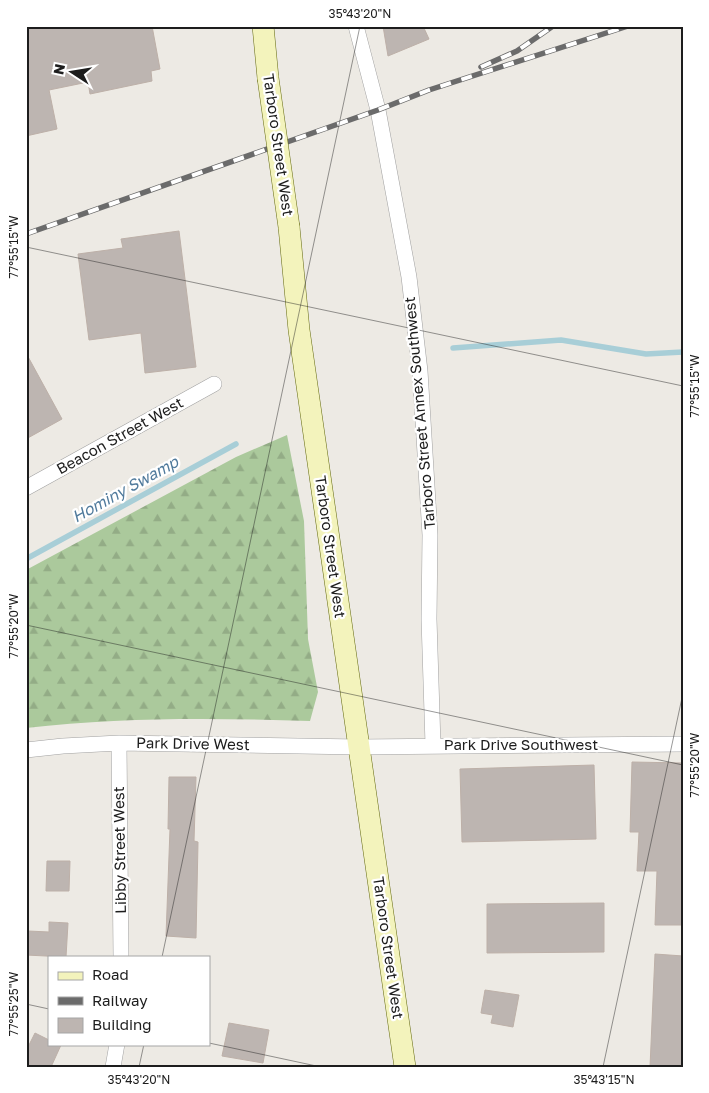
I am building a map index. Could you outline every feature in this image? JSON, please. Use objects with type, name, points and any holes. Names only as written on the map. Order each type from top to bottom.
[{"type":"main road","name":"Tarboro Street West","points":[[263,26],[268,78],[290,227],[299,330],[405,1067]]},
{"type":"street","name":"Tarboro Street Annex Southwest","points":[[356,26],[378,110],[409,276],[420,371],[430,535],[429,619],[433,746]]},
{"type":"street","name":"Beacon Street West","points":[[26,488],[214,384]]},
{"type":"street","name":"Park Drive West","points":[[26,750],[119,743],[359,747]]},
{"type":"street","name":"Libby Street West","points":[[119,743],[121,956]]},
{"type":"street","name":"Park Drive Southwest","points":[[359,747],[683,744]]},
{"type":"street","points":[[113,1067],[117,1046]]},
{"type":"green space","points":[[287,435],[304,521],[308,639],[318,692],[310,721],[168,719],[62,724],[26,728],[26,570],[236,457]]},
{"type":"building","points":[[26,26],[152,26],[160,69],[151,71],[152,81],[90,94],[88,82],[49,90],[57,129],[26,136]]},
{"type":"building","points":[[383,26],[423,26],[429,39],[388,56]]},
{"type":"building","points":[[179,231],[196,367],[145,373],[141,333],[89,340],[78,254],[123,248],[121,239]]},
{"type":"building","points":[[26,353],[62,419],[26,439]]},
{"type":"building","points":[[632,762],[683,763],[683,925],[655,925],[657,871],[637,871],[639,832],[630,832]]},
{"type":"building","points":[[594,765],[596,839],[462,842],[460,769]]},
{"type":"building","points":[[169,777],[196,777],[194,841],[198,842],[196,938],[166,936],[170,829],[168,829]]},
{"type":"building","points":[[47,861],[70,861],[69,891],[46,891]]},
{"type":"building","points":[[604,903],[604,952],[487,953],[487,904]]},
{"type":"building","points":[[49,922],[68,923],[66,956],[26,955],[28,931],[49,932]]},
{"type":"building","points":[[655,954],[683,956],[683,1067],[650,1067]]},
{"type":"building","points":[[485,990],[519,995],[513,1027],[491,1023],[493,1015],[481,1013]]},
{"type":"building","points":[[229,1023],[269,1030],[263,1063],[222,1056]]},
{"type":"building","points":[[35,1033],[48,1040],[48,1046],[61,1046],[51,1067],[26,1067],[26,1051]]},
{"type":"waterway","name":"Hominy Swamp","points":[[453,348],[561,340],[646,354],[683,352]]},
{"type":"waterway","name":"Hominy Swamp","points":[[26,559],[236,444]]},
{"type":"railway","points":[[481,67],[517,51],[553,26]]},
{"type":"railway","points":[[26,234],[378,110],[429,90],[628,26]]}]
